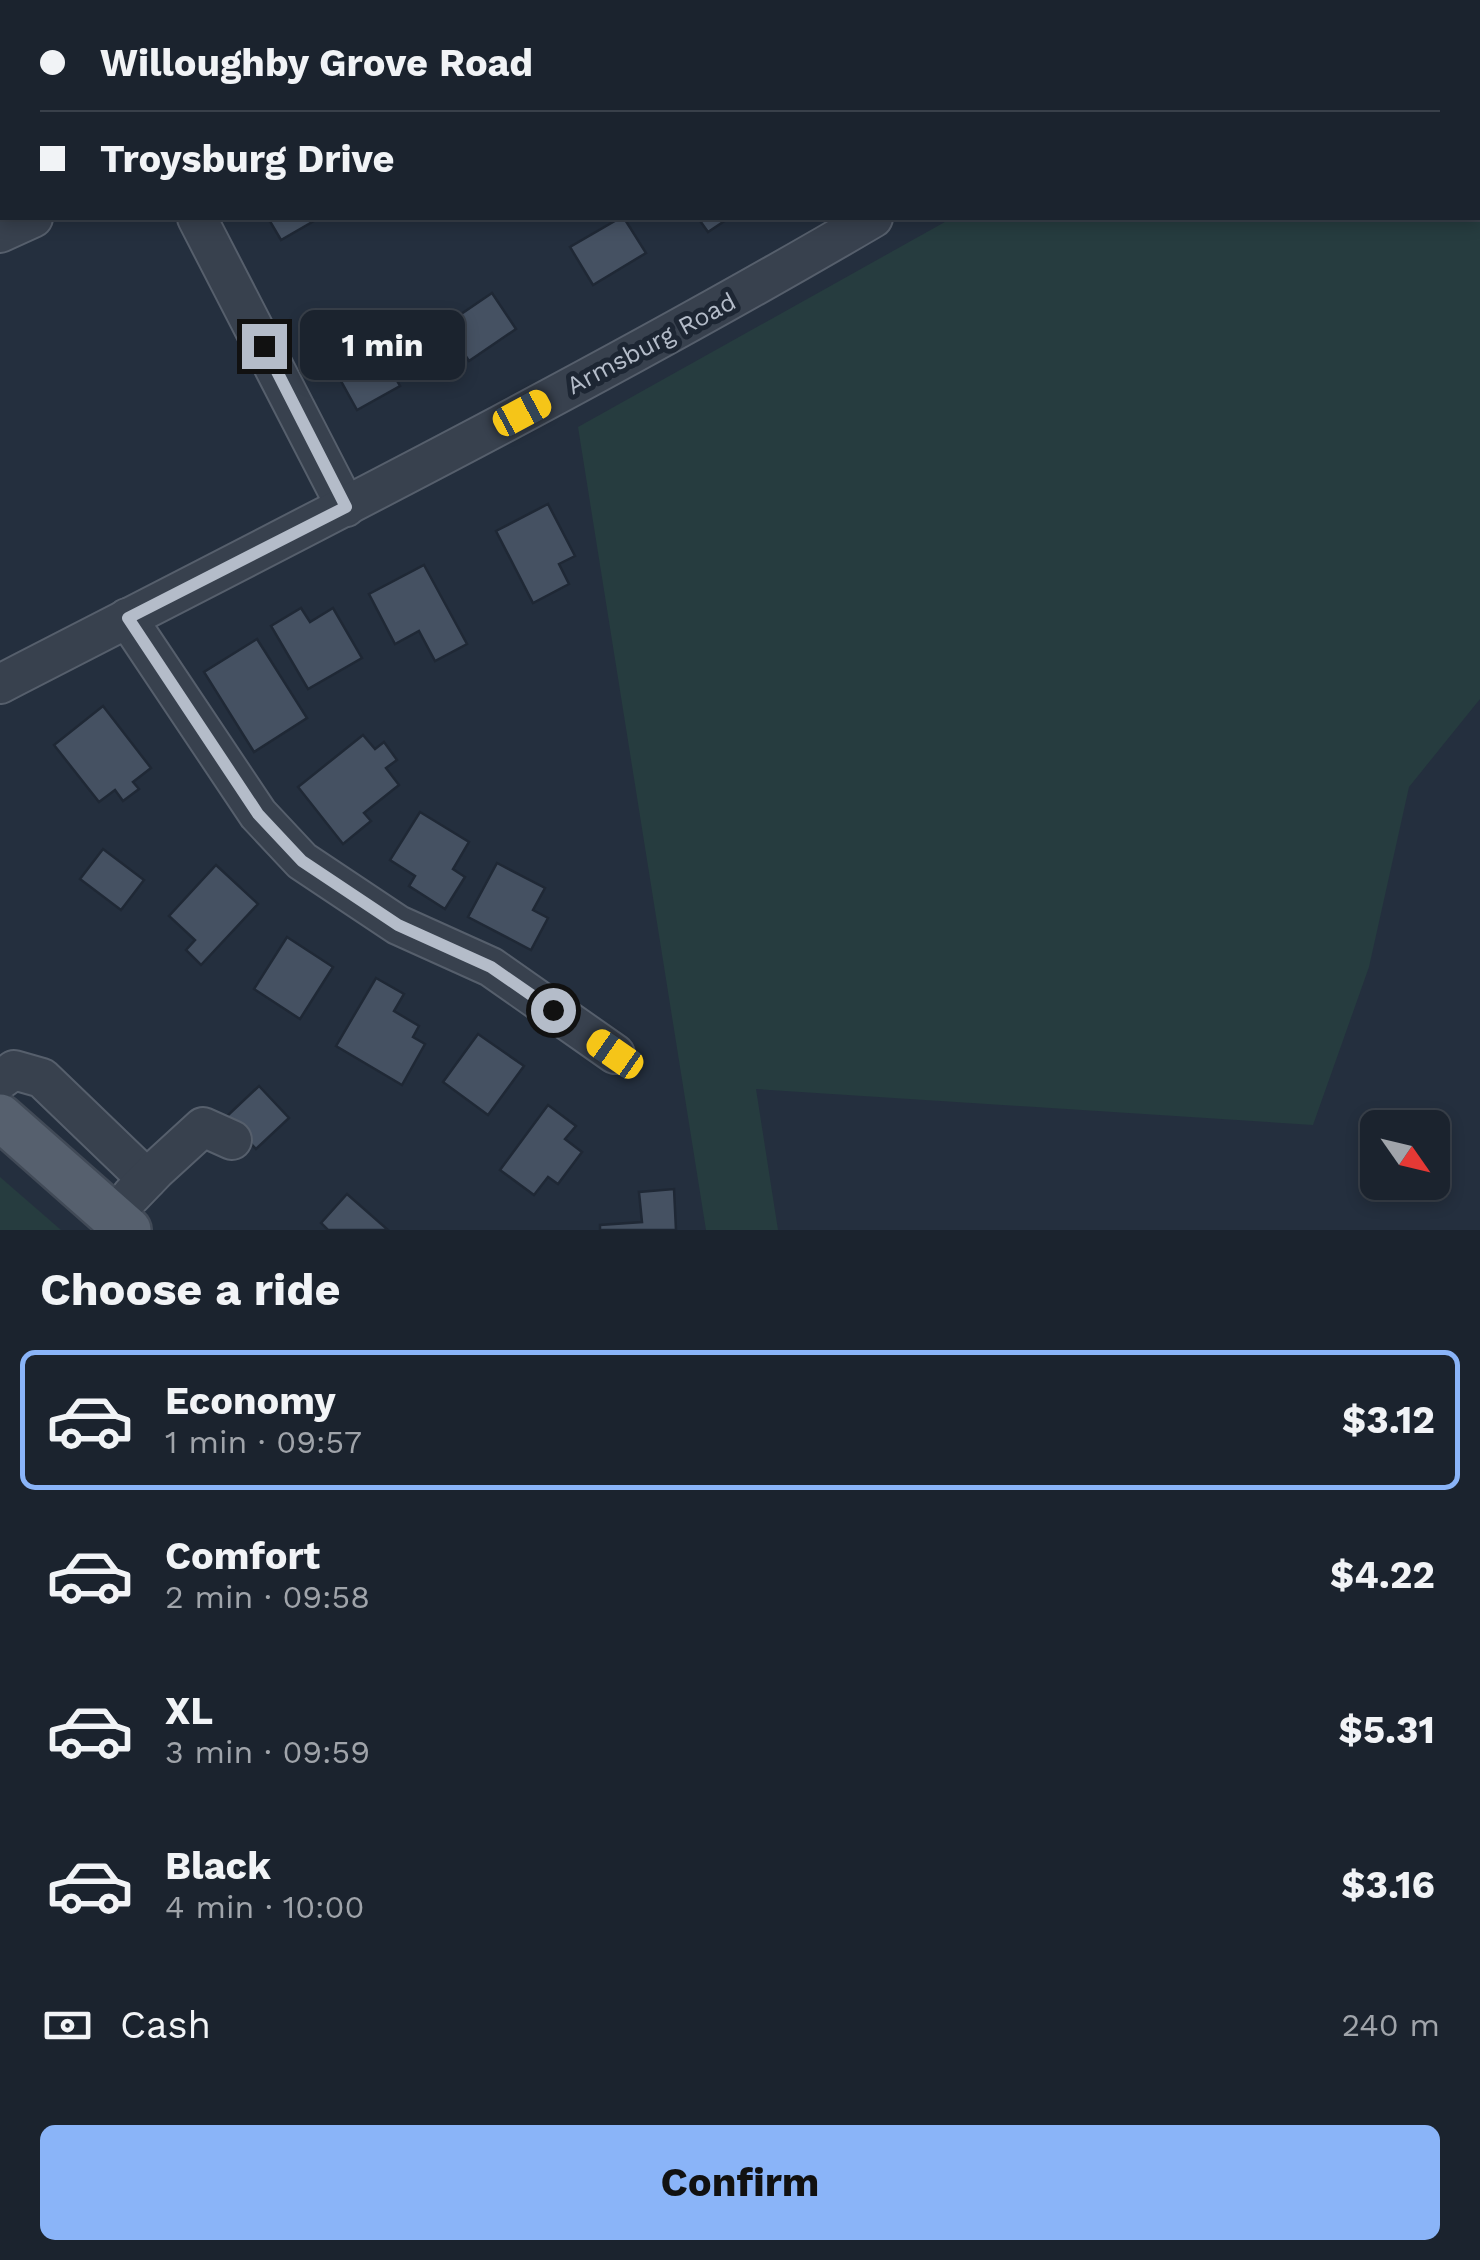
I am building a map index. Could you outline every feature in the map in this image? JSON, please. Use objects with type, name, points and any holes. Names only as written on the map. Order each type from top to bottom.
[{"type":"main road","points":[[0,1117],[120,1223]]},
{"type":"street","points":[[0,233],[29,220]]},
{"type":"street","points":[[198,220],[346,507]]},
{"type":"street","name":"Armsburg Road","points":[[0,684],[346,507],[732,300],[870,220]]},
{"type":"street","points":[[128,618],[258,814],[302,861],[398,925],[491,967],[615,1054]]},
{"type":"street","points":[[0,1080],[14,1070],[42,1078],[147,1180]]},
{"type":"street","points":[[120,1223],[147,1180],[204,1127],[232,1140]]},
{"type":"green space","points":[[948,220],[1480,220],[1480,699],[1409,787],[1369,967],[1313,1125],[756,1089],[778,1230],[706,1230],[578,427]]},
{"type":"green space","points":[[0,1177],[61,1230],[0,1230]]},
{"type":"building","points":[[269,220],[316,220],[281,240]]},
{"type":"building","points":[[617,220],[625,220],[646,253],[593,285],[570,247]]},
{"type":"building","points":[[699,220],[726,220],[708,232]]},
{"type":"building","points":[[492,293],[516,329],[469,361],[445,325]]},
{"type":"building","points":[[379,349],[400,386],[357,410],[336,372]]},
{"type":"building","points":[[548,504],[575,556],[559,564],[569,584],[533,603],[496,531]]},
{"type":"building","points":[[424,565],[467,644],[435,661],[419,631],[395,644],[369,594]]},
{"type":"building","points":[[301,608],[310,622],[333,608],[362,658],[308,689],[271,626]]},
{"type":"building","points":[[257,639],[307,718],[254,752],[204,672]]},
{"type":"building","points":[[103,706],[151,768],[133,782],[139,789],[123,801],[115,790],[99,802],[54,745]]},
{"type":"building","points":[[363,735],[375,749],[384,742],[397,760],[386,768],[399,785],[364,813],[371,821],[343,844],[298,787]]},
{"type":"building","points":[[420,812],[469,842],[453,869],[465,877],[445,909],[409,886],[415,876],[390,860]]},
{"type":"building","points":[[103,849],[144,880],[121,910],[80,879]]},
{"type":"building","points":[[497,863],[545,888],[533,910],[548,918],[531,950],[468,917]]},
{"type":"building","points":[[216,865],[258,904],[201,965],[186,950],[195,940],[169,916]]},
{"type":"building","points":[[287,937],[333,967],[300,1019],[254,989]]},
{"type":"building","points":[[376,978],[404,994],[394,1011],[419,1026],[413,1037],[425,1044],[402,1085],[336,1046]]},
{"type":"building","points":[[478,1034],[524,1066],[488,1115],[443,1082]]},
{"type":"building","points":[[259,1086],[289,1118],[256,1149],[226,1117]]},
{"type":"building","points":[[548,1105],[576,1126],[565,1139],[582,1152],[558,1184],[548,1177],[534,1195],[500,1170]]},
{"type":"building","points":[[674,1189],[676,1230],[600,1230],[600,1225],[642,1222],[639,1192]]},
{"type":"building","points":[[347,1194],[388,1230],[328,1230],[321,1223]]},
{"type":"route","points":[[264,346],[346,507],[128,618],[258,814],[302,861],[398,925],[491,967],[553,1010]]}]
